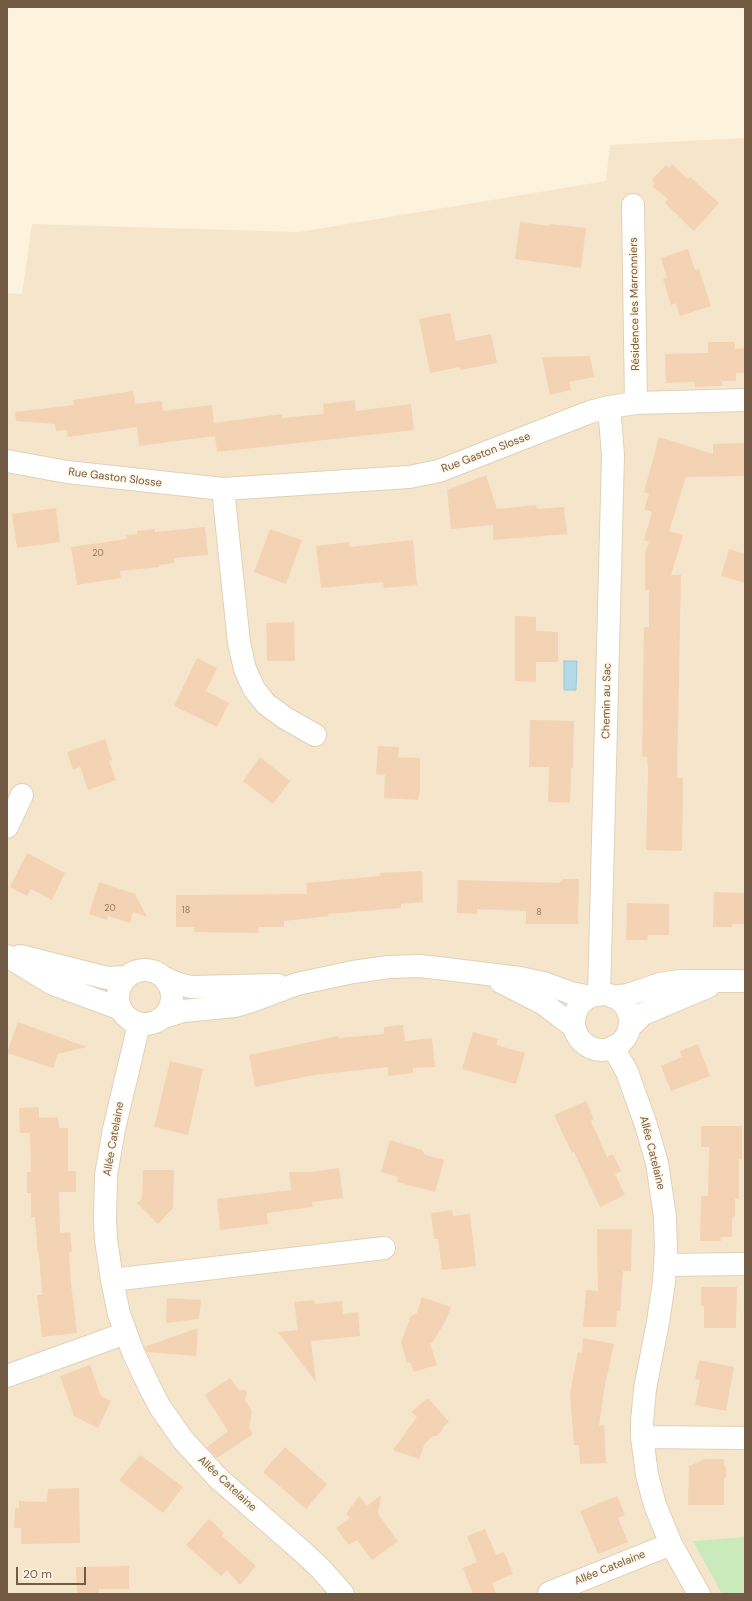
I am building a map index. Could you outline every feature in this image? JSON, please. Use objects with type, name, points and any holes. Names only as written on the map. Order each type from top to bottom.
[{"type":"street","name":"Résidence les Marronniers","points":[[634,205],[636,403]]},
{"type":"street","name":"Rue Gaston Slosse","points":[[7,461],[67,472],[223,489],[424,475],[452,467],[590,412],[609,407],[636,403],[745,400]]},
{"type":"street","name":"Chemin au Sac","points":[[601,996],[613,455],[609,407]]},
{"type":"street","points":[[223,489],[239,643],[245,669],[254,689],[266,704],[285,718],[315,735]]},
{"type":"street","points":[[7,827],[22,794]]},
{"type":"street","points":[[7,952],[33,961],[107,978],[126,977],[134,972],[148,969],[158,972],[165,978],[178,984],[191,987],[297,984],[390,967],[419,966],[531,980],[571,993],[601,996],[628,995],[669,982],[735,981]]},
{"type":"street","points":[[7,956],[53,984],[121,1009]]},
{"type":"street","points":[[483,974],[512,986],[544,1004],[574,1027]]},
{"type":"street","points":[[126,977],[119,990],[118,999],[121,1009],[126,1016],[139,1024],[153,1023],[164,1016],[170,1009],[173,1000],[172,990],[165,978]]},
{"type":"street","points":[[629,1028],[629,1018],[626,1010],[620,1002],[601,996],[582,1003],[576,1012],[574,1021],[574,1027],[578,1036],[589,1046],[599,1050],[613,1047],[621,1041],[629,1028],[643,1014],[695,991],[735,981]]},
{"type":"street","points":[[164,1016],[183,1011],[223,1008],[244,1004],[297,984]]},
{"type":"street","name":"Allée Catelaine","points":[[139,1024],[114,1129],[106,1175],[105,1220],[107,1253],[119,1314],[140,1366],[157,1400],[173,1426],[193,1452],[218,1478],[320,1568],[343,1594]]},
{"type":"street","name":"Allée Catelaine","points":[[613,1047],[620,1058],[636,1092],[657,1163],[665,1217],[666,1265],[660,1316],[644,1395],[642,1438],[646,1475],[671,1544],[699,1594]]},
{"type":"street","points":[[112,1280],[384,1248]]},
{"type":"street","points":[[666,1265],[745,1264]]},
{"type":"street","points":[[7,1376],[126,1333]]},
{"type":"street","points":[[642,1438],[745,1438]]},
{"type":"street","name":"Allée Catelaine","points":[[549,1593],[671,1544]]},
{"type":"shaded area","points":[[745,138],[745,1594],[7,1594],[7,293],[22,294],[32,224],[299,232],[606,181],[610,145]]},
{"type":"green space","points":[[745,1537],[745,1594],[722,1594],[693,1541]]},
{"type":"water","points":[[564,661],[577,661],[576,690],[564,690]]},
{"type":"building","points":[[672,164],[688,179],[690,177],[719,203],[694,231],[665,203],[668,199],[652,186],[655,183],[652,180],[666,165],[669,168]]},
{"type":"building","points":[[520,222],[549,226],[550,224],[586,228],[581,268],[515,259]]},
{"type":"building","points":[[688,249],[695,270],[699,269],[711,306],[680,316],[676,303],[671,305],[663,279],[667,278],[661,258]]},
{"type":"building","points":[[450,313],[456,341],[491,334],[497,363],[460,370],[460,367],[430,373],[419,319]]},
{"type":"building","points":[[708,342],[735,342],[735,349],[745,348],[745,373],[736,373],[736,381],[722,381],[722,386],[695,387],[695,382],[666,383],[665,354],[708,353]]},
{"type":"building","points":[[590,356],[594,377],[569,382],[571,390],[550,395],[542,357]]},
{"type":"building","points":[[133,391],[135,404],[162,401],[163,411],[212,405],[214,423],[282,414],[282,418],[324,414],[323,404],[355,400],[356,411],[411,404],[414,430],[217,452],[215,436],[139,446],[137,427],[68,437],[67,430],[56,431],[55,424],[16,421],[15,412],[74,405],[73,400]]},
{"type":"building","points":[[659,437],[713,454],[713,444],[745,443],[745,476],[686,477],[669,531],[683,535],[671,575],[681,575],[677,778],[683,778],[682,851],[646,850],[648,769],[647,757],[642,757],[644,627],[649,627],[649,590],[645,590],[645,553],[649,542],[644,540],[652,512],[644,509],[649,494],[644,492]]},
{"type":"building","points":[[486,475],[497,509],[536,505],[537,509],[564,507],[567,534],[493,540],[493,525],[451,529],[447,490]]},
{"type":"building","points":[[56,508],[60,542],[17,548],[12,514]]},
{"type":"building","points":[[205,527],[208,555],[174,558],[174,563],[159,565],[159,567],[120,571],[121,578],[77,585],[71,547],[127,539],[126,535],[137,534],[137,531],[155,529],[155,532]]},
{"type":"building","points":[[270,529],[302,540],[286,584],[254,572]]},
{"type":"building","points":[[413,540],[417,585],[384,588],[383,582],[321,588],[316,546],[349,542],[350,547]]},
{"type":"building","points":[[729,549],[745,554],[745,583],[721,576]]},
{"type":"building","points":[[515,616],[536,617],[536,631],[558,632],[558,662],[536,662],[536,682],[515,681]]},
{"type":"building","points":[[294,622],[295,661],[267,661],[266,623]]},
{"type":"building","points":[[197,658],[217,668],[206,691],[229,703],[217,727],[174,706]]},
{"type":"building","points":[[530,720],[574,721],[573,768],[571,768],[570,803],[548,802],[549,767],[529,767]]},
{"type":"building","points":[[105,739],[112,760],[109,761],[116,780],[88,790],[80,767],[73,770],[67,752]]},
{"type":"building","points":[[378,746],[399,747],[398,757],[420,758],[420,789],[418,800],[384,798],[385,775],[376,774]]},
{"type":"building","points":[[260,757],[290,781],[273,804],[243,781]]},
{"type":"building","points":[[27,853],[65,873],[52,900],[31,889],[27,896],[10,887]]},
{"type":"building","points":[[422,871],[423,902],[401,904],[401,908],[328,914],[329,916],[284,921],[284,927],[259,927],[258,933],[194,932],[194,927],[176,927],[176,895],[307,894],[306,883],[380,876],[380,873]]},
{"type":"building","points":[[563,879],[579,879],[578,924],[526,924],[526,911],[477,909],[477,914],[457,913],[458,880],[559,883]]},
{"type":"building","points":[[99,882],[135,894],[147,917],[133,912],[130,923],[108,916],[107,920],[89,914]]},
{"type":"building","points":[[714,892],[745,893],[745,924],[732,924],[732,927],[713,927]]},
{"type":"building","points":[[627,903],[669,904],[669,935],[648,935],[647,940],[626,940]]},
{"type":"building","points":[[18,1022],[87,1047],[58,1054],[53,1068],[7,1053]]},
{"type":"building","points":[[403,1025],[405,1041],[432,1038],[435,1067],[413,1068],[413,1073],[388,1076],[388,1067],[314,1075],[255,1087],[249,1055],[338,1036],[338,1038],[384,1034],[384,1027]]},
{"type":"building","points":[[473,1032],[498,1039],[496,1045],[525,1053],[516,1084],[462,1069]]},
{"type":"building","points":[[698,1044],[710,1076],[671,1091],[661,1066],[682,1057],[680,1051]]},
{"type":"building","points":[[170,1061],[203,1069],[188,1135],[154,1127]]},
{"type":"building","points":[[586,1101],[594,1119],[591,1121],[607,1157],[613,1154],[621,1171],[615,1174],[625,1195],[600,1207],[574,1152],[572,1153],[554,1115]]},
{"type":"building","points":[[39,1107],[39,1118],[58,1117],[59,1128],[68,1128],[68,1171],[76,1171],[76,1192],[59,1192],[60,1233],[70,1232],[72,1252],[69,1252],[71,1284],[77,1333],[42,1337],[37,1295],[42,1295],[39,1255],[35,1217],[31,1217],[31,1193],[27,1193],[27,1172],[31,1172],[30,1133],[20,1133],[19,1108]]},
{"type":"building","points":[[701,1126],[742,1126],[742,1159],[739,1159],[739,1199],[735,1199],[735,1215],[732,1218],[732,1237],[720,1237],[721,1241],[700,1241],[701,1196],[708,1196],[709,1147],[701,1147]]},
{"type":"building","points":[[390,1140],[422,1150],[425,1155],[444,1160],[435,1192],[397,1182],[398,1177],[381,1172]]},
{"type":"building","points":[[339,1168],[343,1198],[312,1202],[313,1207],[267,1213],[268,1224],[220,1230],[217,1199],[291,1190],[289,1172],[310,1172]]},
{"type":"building","points":[[143,1170],[174,1170],[173,1208],[158,1224],[137,1203],[142,1199]]},
{"type":"building","points":[[452,1210],[453,1216],[470,1214],[476,1266],[442,1270],[438,1239],[434,1239],[431,1213]]},
{"type":"building","points":[[597,1229],[632,1229],[631,1271],[623,1271],[620,1311],[617,1311],[616,1327],[583,1327],[586,1290],[598,1291]]},
{"type":"building","points":[[701,1287],[737,1287],[736,1328],[704,1328],[704,1306],[701,1306]]},
{"type":"building","points":[[422,1297],[451,1307],[445,1322],[432,1343],[430,1343],[437,1365],[413,1372],[411,1363],[407,1363],[401,1342],[411,1316],[417,1313]]},
{"type":"building","points":[[167,1298],[201,1300],[199,1319],[166,1323]]},
{"type":"building","points":[[314,1300],[315,1304],[342,1301],[343,1314],[358,1312],[360,1336],[311,1341],[316,1382],[278,1332],[298,1330],[294,1302]]},
{"type":"building","points":[[198,1328],[196,1356],[147,1352],[144,1347]]},
{"type":"building","points":[[583,1338],[614,1344],[604,1390],[599,1426],[604,1425],[606,1463],[580,1464],[579,1445],[574,1445],[570,1393],[578,1352],[582,1353]]},
{"type":"building","points":[[699,1360],[734,1367],[726,1411],[695,1405],[700,1380],[695,1379]]},
{"type":"building","points":[[90,1365],[101,1396],[111,1401],[98,1428],[74,1416],[60,1376]]},
{"type":"building","points":[[230,1378],[238,1389],[247,1391],[245,1400],[252,1411],[249,1429],[253,1434],[217,1458],[207,1447],[228,1431],[205,1395]]},
{"type":"building","points":[[428,1398],[449,1422],[443,1427],[442,1431],[437,1436],[433,1436],[425,1443],[419,1459],[393,1450],[417,1417],[411,1412]]},
{"type":"building","points":[[285,1447],[327,1484],[306,1509],[263,1472]]},
{"type":"building","points":[[140,1455],[183,1487],[163,1513],[119,1480]]},
{"type":"building","points":[[705,1459],[724,1459],[726,1477],[724,1479],[724,1505],[688,1505],[689,1466]]},
{"type":"building","points":[[79,1488],[80,1543],[21,1544],[21,1528],[14,1528],[15,1508],[19,1508],[19,1501],[47,1502],[48,1489]]},
{"type":"building","points":[[381,1495],[378,1514],[398,1541],[372,1560],[357,1540],[349,1545],[336,1528],[350,1518],[346,1514],[359,1496],[367,1506]]},
{"type":"building","points":[[617,1496],[625,1515],[618,1518],[628,1542],[598,1554],[580,1511]]},
{"type":"building","points":[[209,1519],[224,1533],[222,1536],[256,1566],[240,1585],[227,1570],[221,1576],[186,1545]]},
{"type":"building","points":[[485,1529],[496,1555],[504,1552],[513,1574],[492,1583],[496,1594],[473,1594],[463,1568],[477,1562],[467,1536]]},
{"type":"building","points":[[129,1566],[129,1589],[99,1589],[99,1594],[77,1594],[76,1567]]}]
